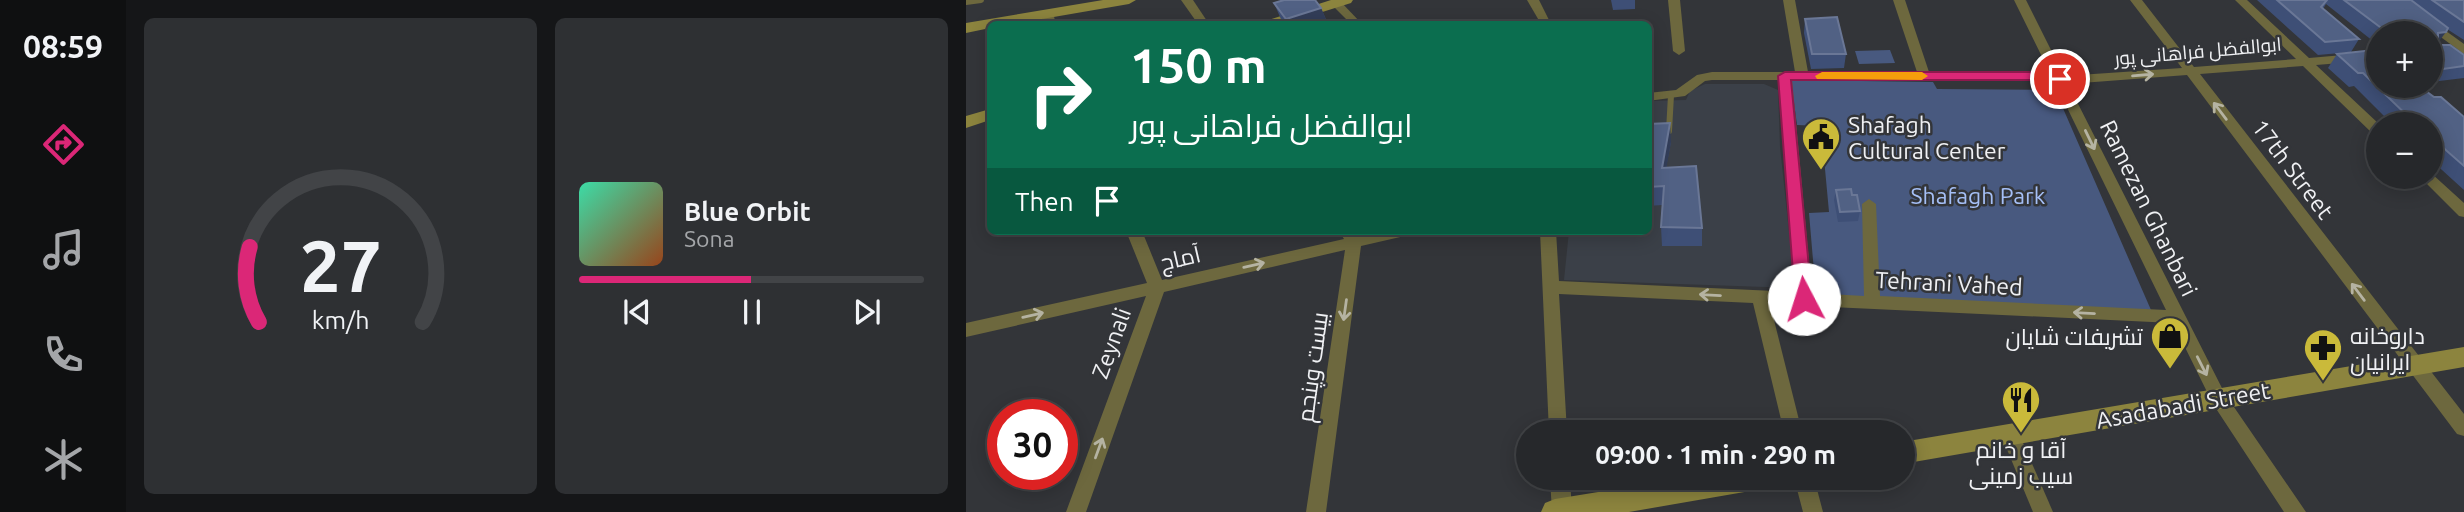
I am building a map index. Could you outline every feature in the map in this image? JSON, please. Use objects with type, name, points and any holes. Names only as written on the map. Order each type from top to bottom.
[{"type":"main road","points":[[1031,21],[1129,0]]},
{"type":"main road","points":[[1280,21],[1341,2]]},
{"type":"main road","points":[[966,28],[987,26]]},
{"type":"main road","points":[[966,122],[987,115]]},
{"type":"main road","name":"Asadabadi Street","points":[[1915,451],[2464,357]]},
{"type":"main road","points":[[1559,512],[1686,490]]},
{"type":"street","points":[[1187,0],[1202,21]]},
{"type":"street","points":[[1533,0],[1544,21]]},
{"type":"street","points":[[1674,0],[1679,51]]},
{"type":"street","points":[[1789,0],[1802,76]]},
{"type":"street","points":[[1899,0],[1924,76]]},
{"type":"street","name":"Ramezan Ghanbari","points":[[2020,0],[2219,399],[2296,512]]},
{"type":"street","name":"17th Street","points":[[2136,0],[2464,428]]},
{"type":"street","points":[[2241,0],[2366,120]]},
{"type":"street","points":[[2396,0],[2463,49]]},
{"type":"street","points":[[1341,2],[1355,21]]},
{"type":"street","points":[[2443,50],[2463,49]]},
{"type":"street","name":"ابوالفضل فراهانی پور","points":[[1652,97],[1671,95],[1701,78],[1712,76],[1924,76],[2075,81],[2366,57]]},
{"type":"street","points":[[1785,76],[1804,299]]},
{"type":"street","points":[[2440,189],[2464,212]]},
{"type":"street","points":[[1869,204],[1873,260],[1872,302]]},
{"type":"street","name":"Zeynali","points":[[1076,512],[1157,287],[1136,235]]},
{"type":"street","name":"آماج","points":[[966,330],[1157,287],[1350,237],[1368,235]]},
{"type":"street","points":[[1548,235],[1557,420]]},
{"type":"street","name":"بیست وپنجم","points":[[1316,512],[1350,237]]},
{"type":"street","name":"Tehrani Vahed","points":[[1551,287],[2177,317]]},
{"type":"street","points":[[1760,297],[1790,420]]},
{"type":"street","points":[[2010,435],[2043,512]]},
{"type":"street","points":[[1559,512],[1560,490]]},
{"type":"street","points":[[1807,490],[1813,512]]},
{"type":"lane","points":[[966,2],[981,0]]},
{"type":"lane","points":[[1669,135],[1671,95]]},
{"type":"shaded area","points":[[1705,84],[1764,84],[1778,90],[1780,147],[1795,288],[1564,280],[1569,235],[1652,235],[1652,101],[1686,100],[1690,91]]},
{"type":"green space","points":[[1890,50],[1895,63],[1859,64],[1855,51]]},
{"type":"green space","name":"Shafagh Park","points":[[1791,80],[1933,82],[1937,89],[2055,90],[2151,310],[1816,295],[1809,213],[1829,212],[1821,126],[1797,125]]},
{"type":"building","points":[[1284,0],[1315,0],[1321,8],[1286,19],[1274,3]]},
{"type":"building","points":[[2277,0],[2327,0],[2321,7],[2359,39],[2325,42]]},
{"type":"building","points":[[2344,0],[2411,0],[2439,21],[2372,21]]},
{"type":"building","points":[[2432,0],[2464,0],[2464,22]]},
{"type":"building","points":[[1837,17],[1846,54],[1812,54],[1805,19]]},
{"type":"building","points":[[2443,45],[2450,45],[2464,55],[2464,66],[2443,69]]},
{"type":"building","points":[[2366,51],[2366,76],[2358,73],[2337,54]]},
{"type":"building","points":[[2389,98],[2442,98],[2464,117],[2464,166],[2443,148],[2443,112],[2404,112]]},
{"type":"building","points":[[1670,123],[1662,168],[1696,166],[1702,228],[1661,227],[1664,186],[1652,187],[1652,124]]},
{"type":"building","points":[[1851,189],[1852,195],[1857,195],[1860,211],[1840,212],[1836,190]]},
{"type":"slow traffic","points":[[1822,76],[1922,76]]},
{"type":"place","name":"Shafagh Cultural Center","points":[[1821,171]]},
{"type":"place","name":"تشریفات شایان","points":[[2170,370]]},
{"type":"place","name":"داروخانه ایرانیان","points":[[2323,382]]},
{"type":"place","name":"آقا و خانم سیب زمینی","points":[[2021,434]]},
{"type":"route","points":[[1804,299],[1785,76],[2042,76],[2060,79]]}]
